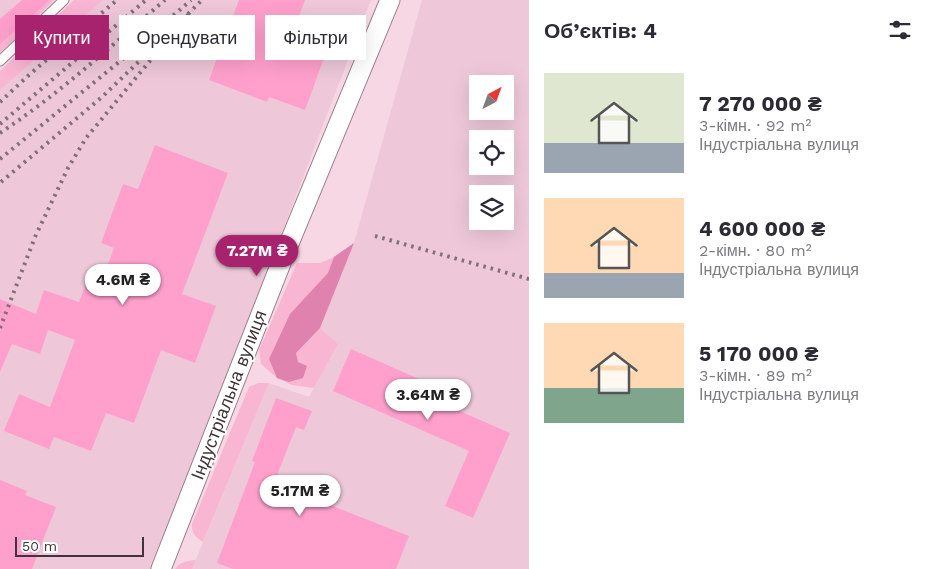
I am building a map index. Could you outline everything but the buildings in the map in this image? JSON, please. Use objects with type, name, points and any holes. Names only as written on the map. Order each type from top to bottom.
[{"type":"street","name":"Індустріальна вулиця","points":[[161,569],[283,258],[390,0]]},
{"type":"lane","points":[[0,61],[64,0]]},
{"type":"shaded area","points":[[0,0],[50,0],[33,15],[15,15],[15,31],[0,44]]},
{"type":"shaded area","points":[[50,0],[54,0],[39,15],[33,15]]},
{"type":"shaded area","points":[[74,0],[103,0],[86,15],[58,15]]},
{"type":"shaded area","points":[[103,0],[371,0],[365,15],[265,15],[265,60],[348,60],[153,569],[0,569],[0,90],[34,60],[109,60],[109,15],[86,15]]},
{"type":"shaded area","points":[[422,0],[529,0],[529,569],[192,569],[269,383],[309,397],[338,344],[320,328],[354,243]]},
{"type":"shaded area","points":[[15,31],[15,38],[0,53],[0,44]]},
{"type":"shaded area","points":[[15,57],[15,60],[34,60],[0,90],[0,71]]},
{"type":"shaded area","points":[[354,243],[320,328],[338,344],[314,388],[292,385],[277,378],[261,364],[259,350],[297,263],[320,263],[334,257]]},
{"type":"shaded area","points":[[354,243],[320,328],[296,353],[298,362],[307,366],[303,378],[289,382],[277,378],[269,359],[290,314],[328,273],[334,257]]},
{"type":"shaded area","points":[[258,383],[269,383],[203,542],[194,535],[192,524],[249,387]]},
{"type":"shaded area","points":[[196,560],[192,569],[175,569],[182,563]]},
{"type":"railway","points":[[0,102],[117,0]]},
{"type":"railway","points":[[0,124],[146,0]]},
{"type":"railway","points":[[0,133],[64,86],[165,0]]},
{"type":"railway","points":[[0,159],[135,49],[191,0]]},
{"type":"railway","points":[[188,14],[202,0]]},
{"type":"railway","points":[[0,328],[35,237],[68,168],[86,138],[192,10]]},
{"type":"railway","points":[[1,182],[102,97],[141,60]]},
{"type":"railway","points":[[375,236],[529,279]]}]
